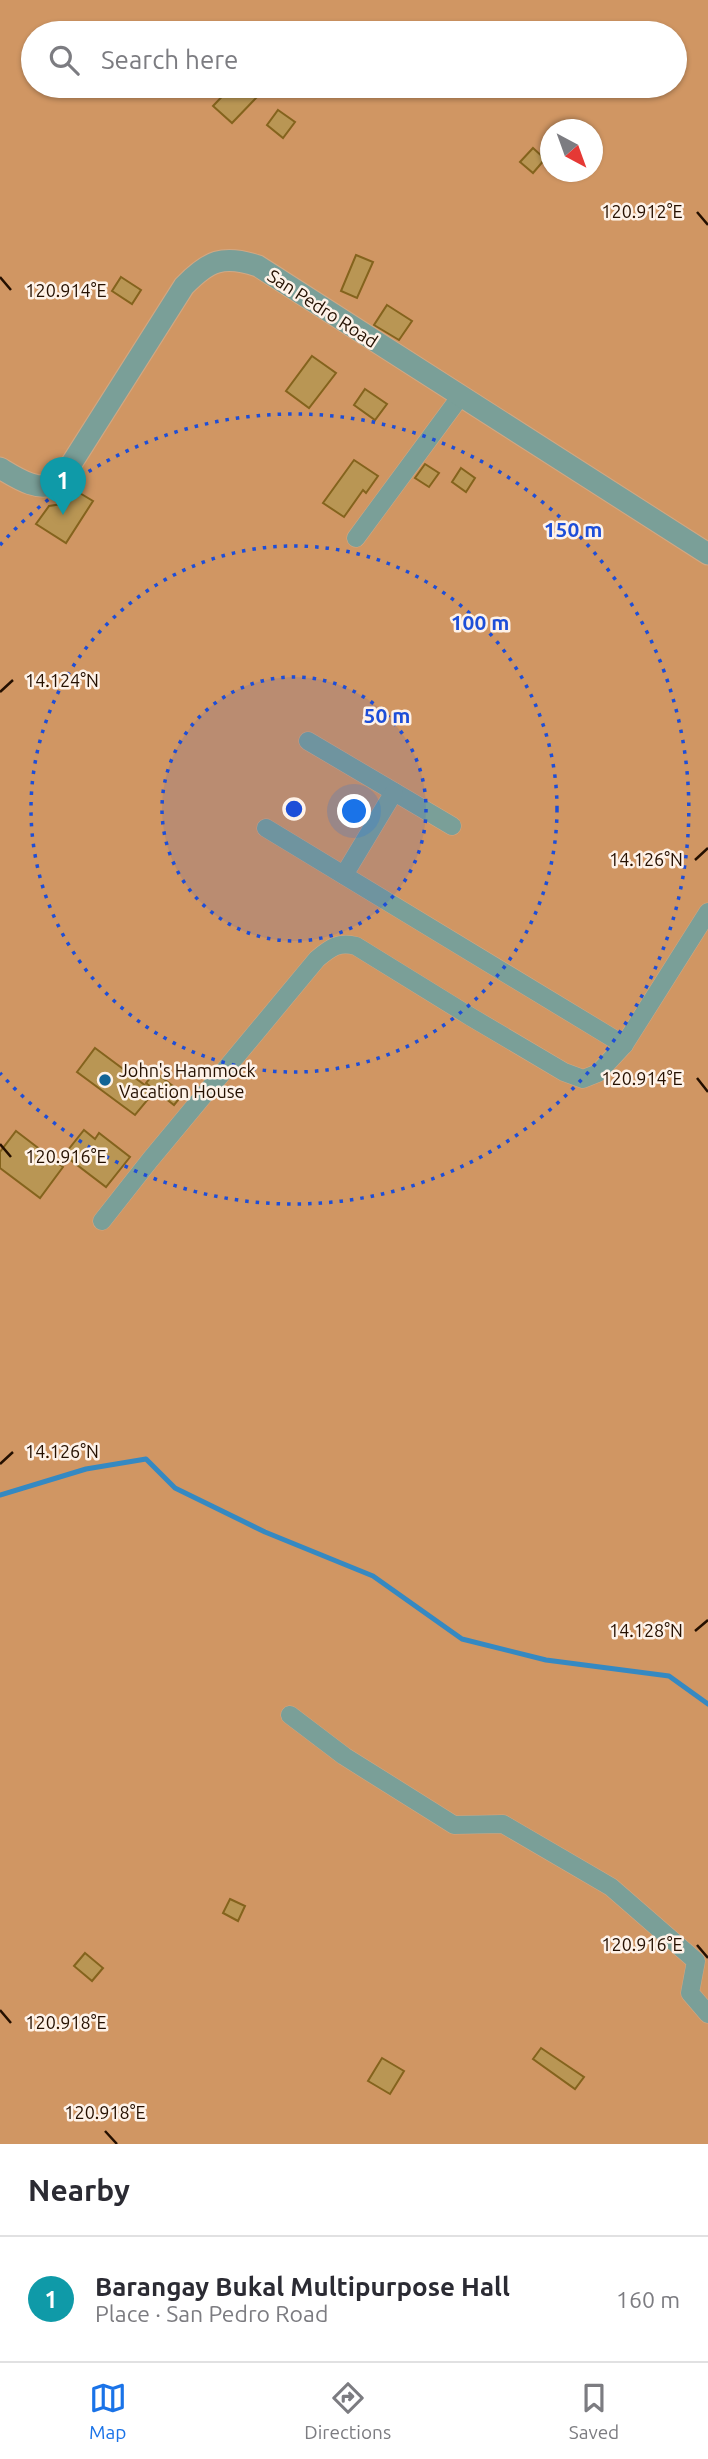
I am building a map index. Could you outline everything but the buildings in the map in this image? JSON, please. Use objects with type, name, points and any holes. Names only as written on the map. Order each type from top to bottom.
[{"type":"street","name":"San Pedro Road","points":[[0,468],[22,481],[44,486],[57,482],[68,469],[184,286],[201,268],[217,261],[243,261],[258,266],[708,554]]},
{"type":"street","points":[[356,538],[460,397]]},
{"type":"street","points":[[308,741],[452,826]]},
{"type":"street","points":[[344,874],[394,792]]},
{"type":"street","points":[[266,828],[624,1045]]},
{"type":"street","points":[[102,1221],[317,959],[332,947],[346,943],[356,946],[564,1072],[583,1079],[598,1073],[624,1045],[708,912]]},
{"type":"street","points":[[290,1715],[344,1756],[454,1825],[503,1824],[611,1887],[696,1961],[690,1993],[708,2014]]},
{"type":"shaded area","points":[[0,0],[708,0],[708,2144],[0,2144]]},
{"type":"waterway","points":[[0,1495],[86,1469],[146,1459],[175,1488],[265,1532],[373,1576],[462,1639],[546,1660],[669,1676],[708,1704]]},
{"type":"place","name":"Barangay Bukal Multipurpose Hall","points":[[63,515]]},
{"type":"place","name":"John's Hammock Vacation House","points":[[105,1080]]}]
